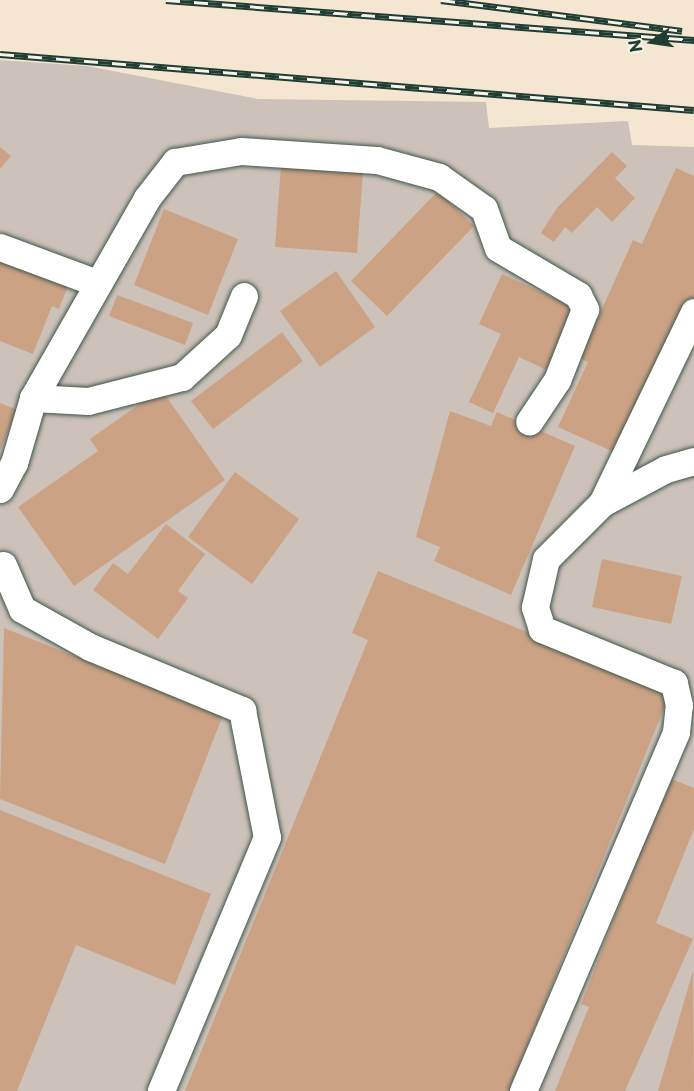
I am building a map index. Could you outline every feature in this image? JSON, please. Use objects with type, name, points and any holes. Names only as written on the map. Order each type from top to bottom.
[{"type":"lane","points":[[0,489],[14,463],[33,398],[97,283],[175,162],[273,151],[377,160],[439,177],[484,208],[498,248],[578,295],[585,309],[557,380],[529,422]]},
{"type":"lane","points":[[0,247],[97,283]]},
{"type":"lane","points":[[33,398],[88,401],[182,376],[228,335],[244,296]]},
{"type":"lane","points":[[602,503],[694,312]]},
{"type":"lane","points":[[523,1091],[676,732],[679,705],[674,683],[542,629],[535,607],[546,559],[602,503],[666,468],[694,461]]},
{"type":"lane","points":[[3,565],[22,609],[90,647],[242,710],[267,837],[161,1091]]},
{"type":"shaded area","points":[[0,60],[87,66],[258,99],[486,102],[489,128],[628,121],[632,145],[694,147],[694,1091],[0,1091]]},
{"type":"building","points":[[0,147],[11,156],[0,169]]},
{"type":"building","points":[[612,152],[627,166],[615,178],[635,198],[612,222],[597,207],[572,233],[565,227],[554,242],[541,233],[557,208]]},
{"type":"building","points":[[281,165],[363,171],[357,253],[275,247]]},
{"type":"building","points":[[676,168],[694,176],[694,303],[616,453],[558,427],[588,362],[580,358],[633,240],[642,244]]},
{"type":"building","points":[[438,191],[474,226],[387,316],[351,281]]},
{"type":"building","points":[[164,209],[238,239],[208,315],[134,285]]},
{"type":"building","points":[[0,259],[68,286],[59,309],[52,306],[33,354],[0,341]]},
{"type":"building","points":[[336,271],[375,327],[320,367],[280,311]]},
{"type":"building","points":[[502,274],[577,309],[549,371],[519,357],[493,413],[469,402],[501,334],[479,324]]},
{"type":"building","points":[[117,295],[193,323],[185,345],[109,316]]},
{"type":"building","points":[[282,332],[303,361],[213,429],[191,401]]},
{"type":"building","points":[[161,389],[225,480],[74,586],[18,507],[98,451],[90,439]]},
{"type":"building","points":[[0,403],[17,410],[0,450]]},
{"type":"building","points":[[450,411],[491,426],[497,412],[575,446],[511,595],[434,561],[440,547],[416,537]]},
{"type":"building","points":[[235,472],[299,519],[252,584],[188,537]]},
{"type":"building","points":[[166,524],[205,554],[178,591],[188,598],[158,639],[93,590],[113,563],[128,574]]},
{"type":"building","points":[[602,559],[682,576],[671,624],[592,607]]},
{"type":"building","points":[[378,571],[671,691],[509,1091],[185,1091],[368,640],[352,633]]},
{"type":"building","points":[[4,628],[223,715],[165,864],[0,799]]},
{"type":"building","points":[[669,778],[694,788],[694,829],[656,923],[693,939],[625,1091],[555,1091],[589,1007],[581,1004]]},
{"type":"building","points":[[0,810],[211,894],[175,985],[76,945],[17,1091],[0,1091]]},
{"type":"building","points":[[693,971],[694,1091],[658,1091]]},
{"type":"railway","points":[[166,0],[694,40]]},
{"type":"railway","points":[[441,0],[682,31]]},
{"type":"railway","points":[[0,54],[694,110]]}]
